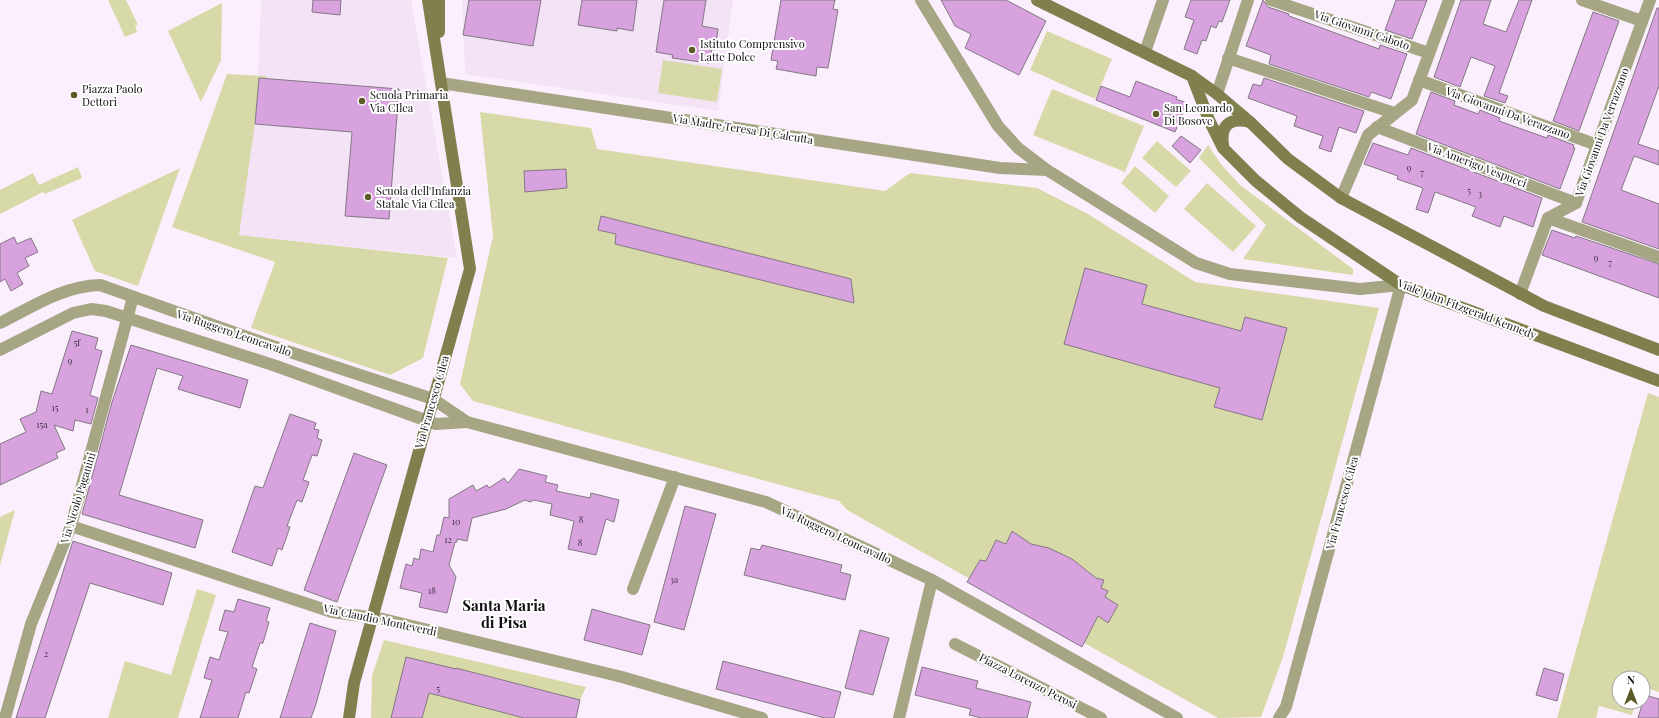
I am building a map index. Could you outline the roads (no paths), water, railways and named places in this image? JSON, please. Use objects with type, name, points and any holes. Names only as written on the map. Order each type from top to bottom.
[{"type":"street","name":"Via Francesco Cilea","points":[[349,718],[354,683],[432,422],[433,399],[470,269],[428,0]]},
{"type":"street","name":"Via Francesco Cilea","points":[[439,0],[441,83]]},
{"type":"street","points":[[920,0],[998,126],[1018,148],[1047,170],[1196,263],[1230,274],[1360,289],[1401,286]]},
{"type":"street","points":[[1037,0],[1146,52],[1192,76],[1217,94],[1250,122],[1288,159],[1341,198],[1544,306],[1659,350]]},
{"type":"street","points":[[1146,52],[1163,0]]},
{"type":"street","points":[[1209,120],[1248,0]]},
{"type":"street","name":"Via Giovanni Caboto","points":[[1271,0],[1429,53]]},
{"type":"street","points":[[1341,198],[1368,135],[1412,100],[1449,0]]},
{"type":"street","points":[[1582,0],[1642,21]]},
{"type":"street","name":"Via Giovanni Da Verrazzano","points":[[1548,218],[1576,203],[1650,0]]},
{"type":"street","points":[[1228,58],[1394,113]]},
{"type":"street","name":"Viale John Fitzgerald Kennedy","points":[[1192,76],[1209,120],[1223,148],[1256,180],[1300,217],[1401,286],[1659,381]]},
{"type":"street","name":"Via Giovanni Da Verazzano","points":[[1419,80],[1597,145]]},
{"type":"street","name":"Via Madre Teresa Di Calcutta","points":[[441,83],[1000,168],[1047,170]]},
{"type":"street","points":[[1223,148],[1223,132],[1231,121],[1239,120],[1250,122]]},
{"type":"street","name":"Via Amerigo Vespucci","points":[[1377,127],[1576,203]]},
{"type":"street","points":[[1520,294],[1548,218],[1659,257]]},
{"type":"street","name":"Via Ruggero Leoncavallo","points":[[0,323],[58,293],[83,286],[100,285],[284,350],[433,399],[467,422]]},
{"type":"street","name":"Via Francesco Cilea","points":[[1278,718],[1286,707],[1401,286]]},
{"type":"street","name":"Via Nicolò Paganini","points":[[5,718],[31,624],[72,526],[126,317],[133,297]]},
{"type":"street","name":"Via Ruggero Leoncavallo","points":[[0,350],[73,313],[91,310],[126,317],[276,366],[432,422],[467,422],[766,502],[932,580],[1177,718]]},
{"type":"street","points":[[633,589],[675,477]]},
{"type":"street","name":"Via Claudio Monteverdi","points":[[72,526],[332,612],[373,617],[622,677],[762,718]]},
{"type":"street","points":[[899,718],[932,580]]},
{"type":"street","name":"Piazza Lorenzo Perosi","points":[[955,644],[1101,718]]},
{"type":"place","name":"Istituto Comprensivo Latte Dolce","points":[[692,50]]},
{"type":"place","name":"Piazza Paolo Dettori","points":[[74,95]]},
{"type":"place","name":"Scuola Primaria Via CIlea","points":[[362,101]]},
{"type":"place","name":"San Leonardo Di Bosove","points":[[1156,114]]},
{"type":"place","name":"Scuola dell'Infanzia Statale Via Cilea","points":[[368,197]]},
{"type":"district","name":"Santa Maria di Pisa","points":[[504,614]]}]
